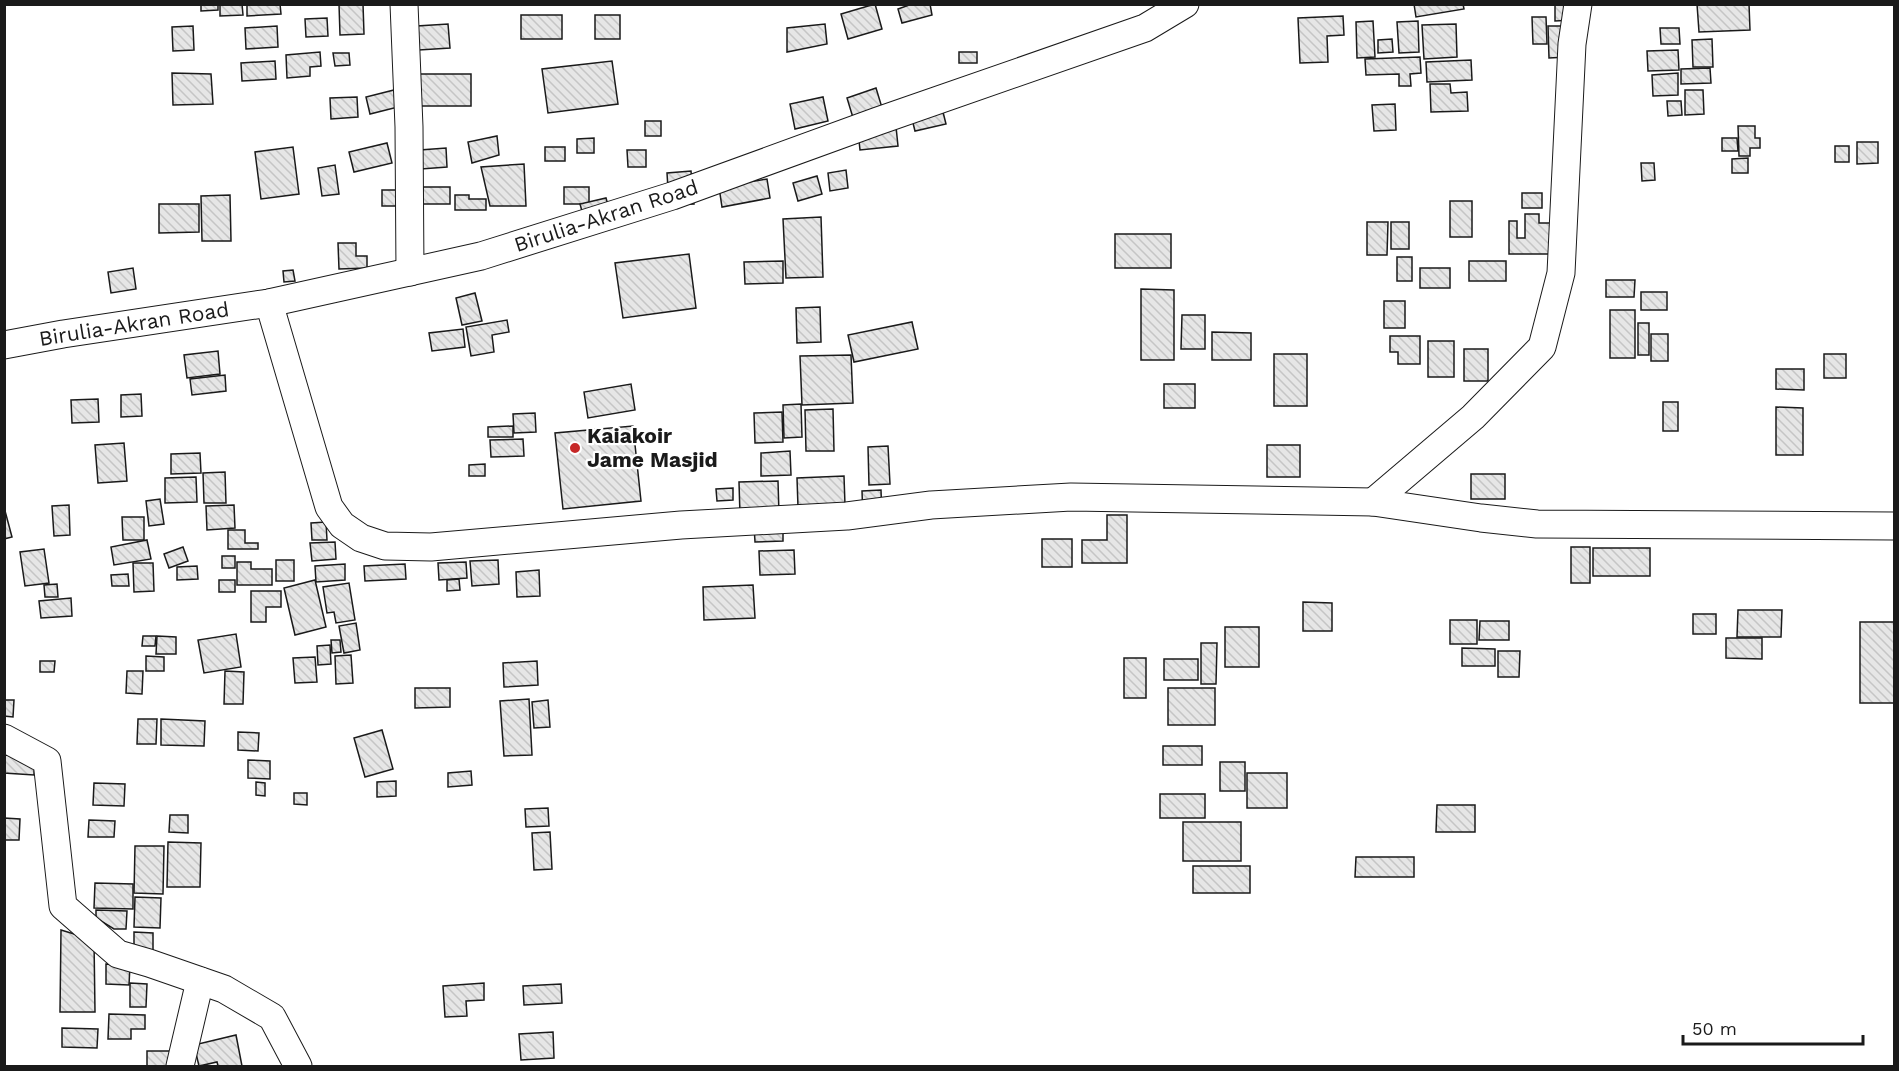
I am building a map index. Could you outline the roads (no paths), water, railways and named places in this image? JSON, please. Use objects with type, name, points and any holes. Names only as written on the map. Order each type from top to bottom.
[{"type":"street","points":[[404,4],[411,272]]},
{"type":"street","name":"Birulia-Akran Road","points":[[4,345],[269,303],[481,256],[672,196],[1145,28],[1185,4]]},
{"type":"street","points":[[1373,502],[1473,417],[1542,347],[1561,273],[1572,44],[1578,4]]},
{"type":"street","points":[[269,303],[329,507],[342,525],[361,538],[385,546],[431,547],[681,525],[847,516],[931,505],[1071,497],[1373,502],[1480,519],[1537,524],[1894,526]]},
{"type":"street","points":[[4,738],[47,761],[63,906],[118,954],[224,989],[272,1017],[298,1066]]},
{"type":"street","points":[[180,1066],[201,981]]},
{"type":"place","name":"Kaiakoir Jame Masjid","points":[[575,448]]}]
